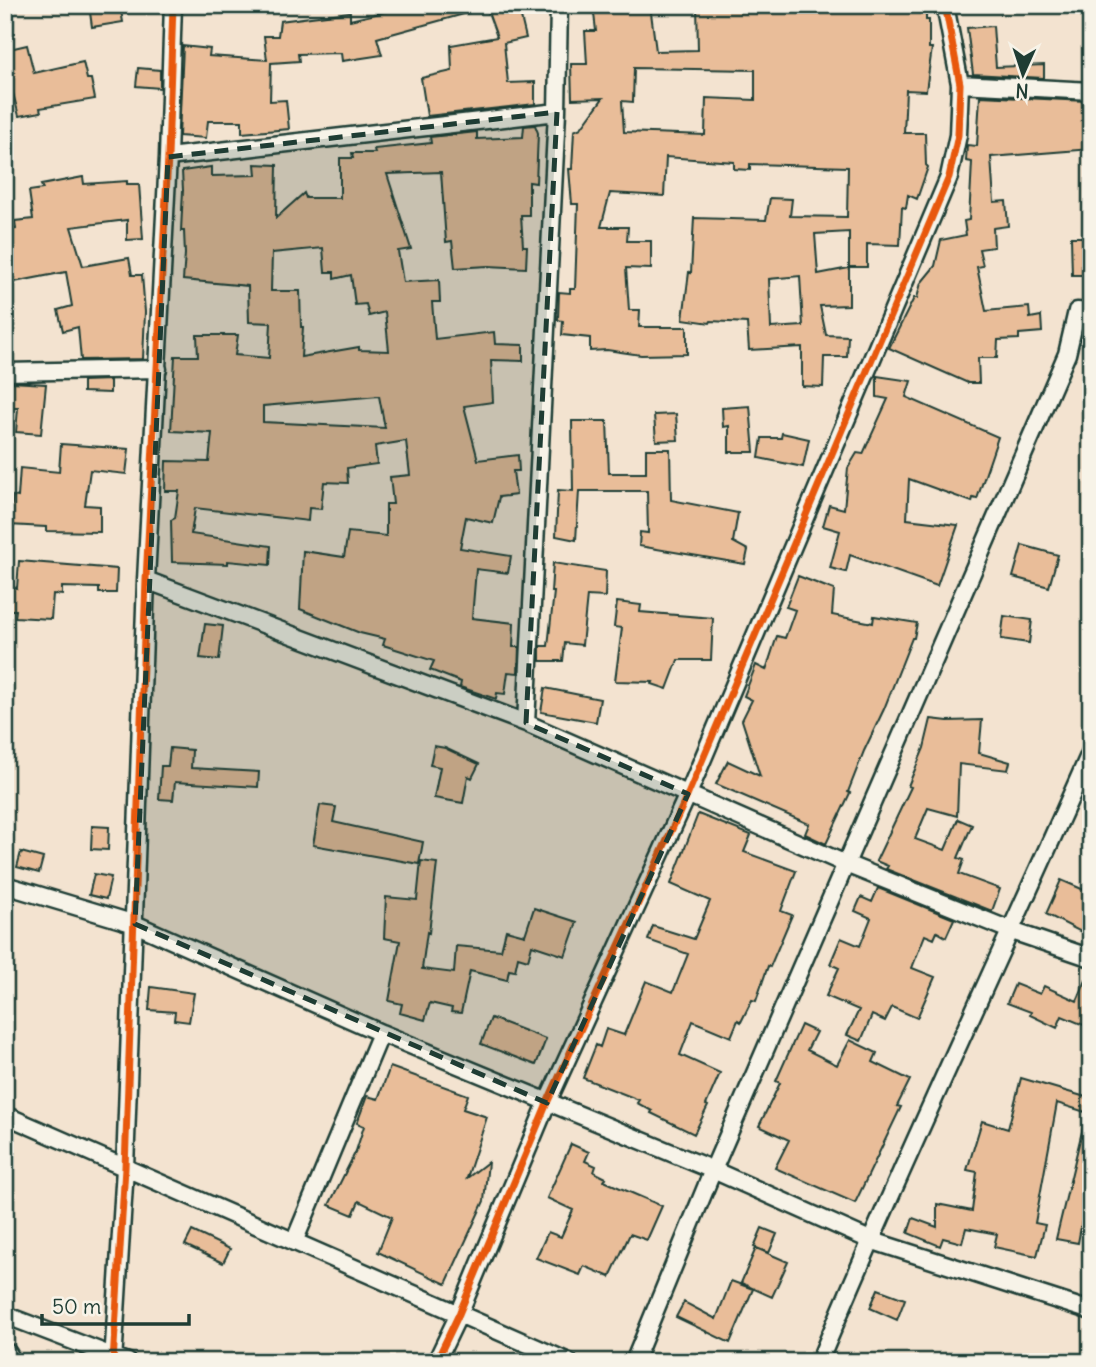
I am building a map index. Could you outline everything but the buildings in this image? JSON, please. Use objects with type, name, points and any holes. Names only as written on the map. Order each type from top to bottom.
[{"type":"main road","points":[[5,1355],[9,1362]]},
{"type":"street","points":[[5,1315],[119,1360],[146,580],[168,157],[173,5]]},
{"type":"street","points":[[526,723],[557,113],[559,5]]},
{"type":"street","points":[[436,1362],[459,1314],[547,1103],[688,794],[949,177],[958,135],[960,84],[945,5]]},
{"type":"street","points":[[960,84],[1091,90]]},
{"type":"street","points":[[168,157],[557,113]]},
{"type":"street","points":[[634,1362],[713,1170],[1067,354],[1077,311],[1091,312]]},
{"type":"street","points":[[5,372],[158,369]]},
{"type":"street","points":[[146,580],[526,723],[846,864],[1012,931],[1091,958]]},
{"type":"street","points":[[819,1362],[870,1240],[1012,931],[1091,751]]},
{"type":"street","points":[[5,885],[135,924],[381,1033],[713,1170],[870,1240],[1091,1311]]},
{"type":"street","points":[[294,1242],[381,1033]]},
{"type":"street","points":[[5,1115],[569,1362]]},
{"type":"highlighted area","points":[[557,112],[526,723],[688,794],[547,1103],[135,924],[168,157]]},
{"type":"cycle path","points":[[113,1362],[125,1168],[146,580],[168,157],[173,5]]},
{"type":"cycle path","points":[[436,1362],[459,1314],[547,1103],[688,794],[949,177],[958,135],[960,84],[945,5]]}]
